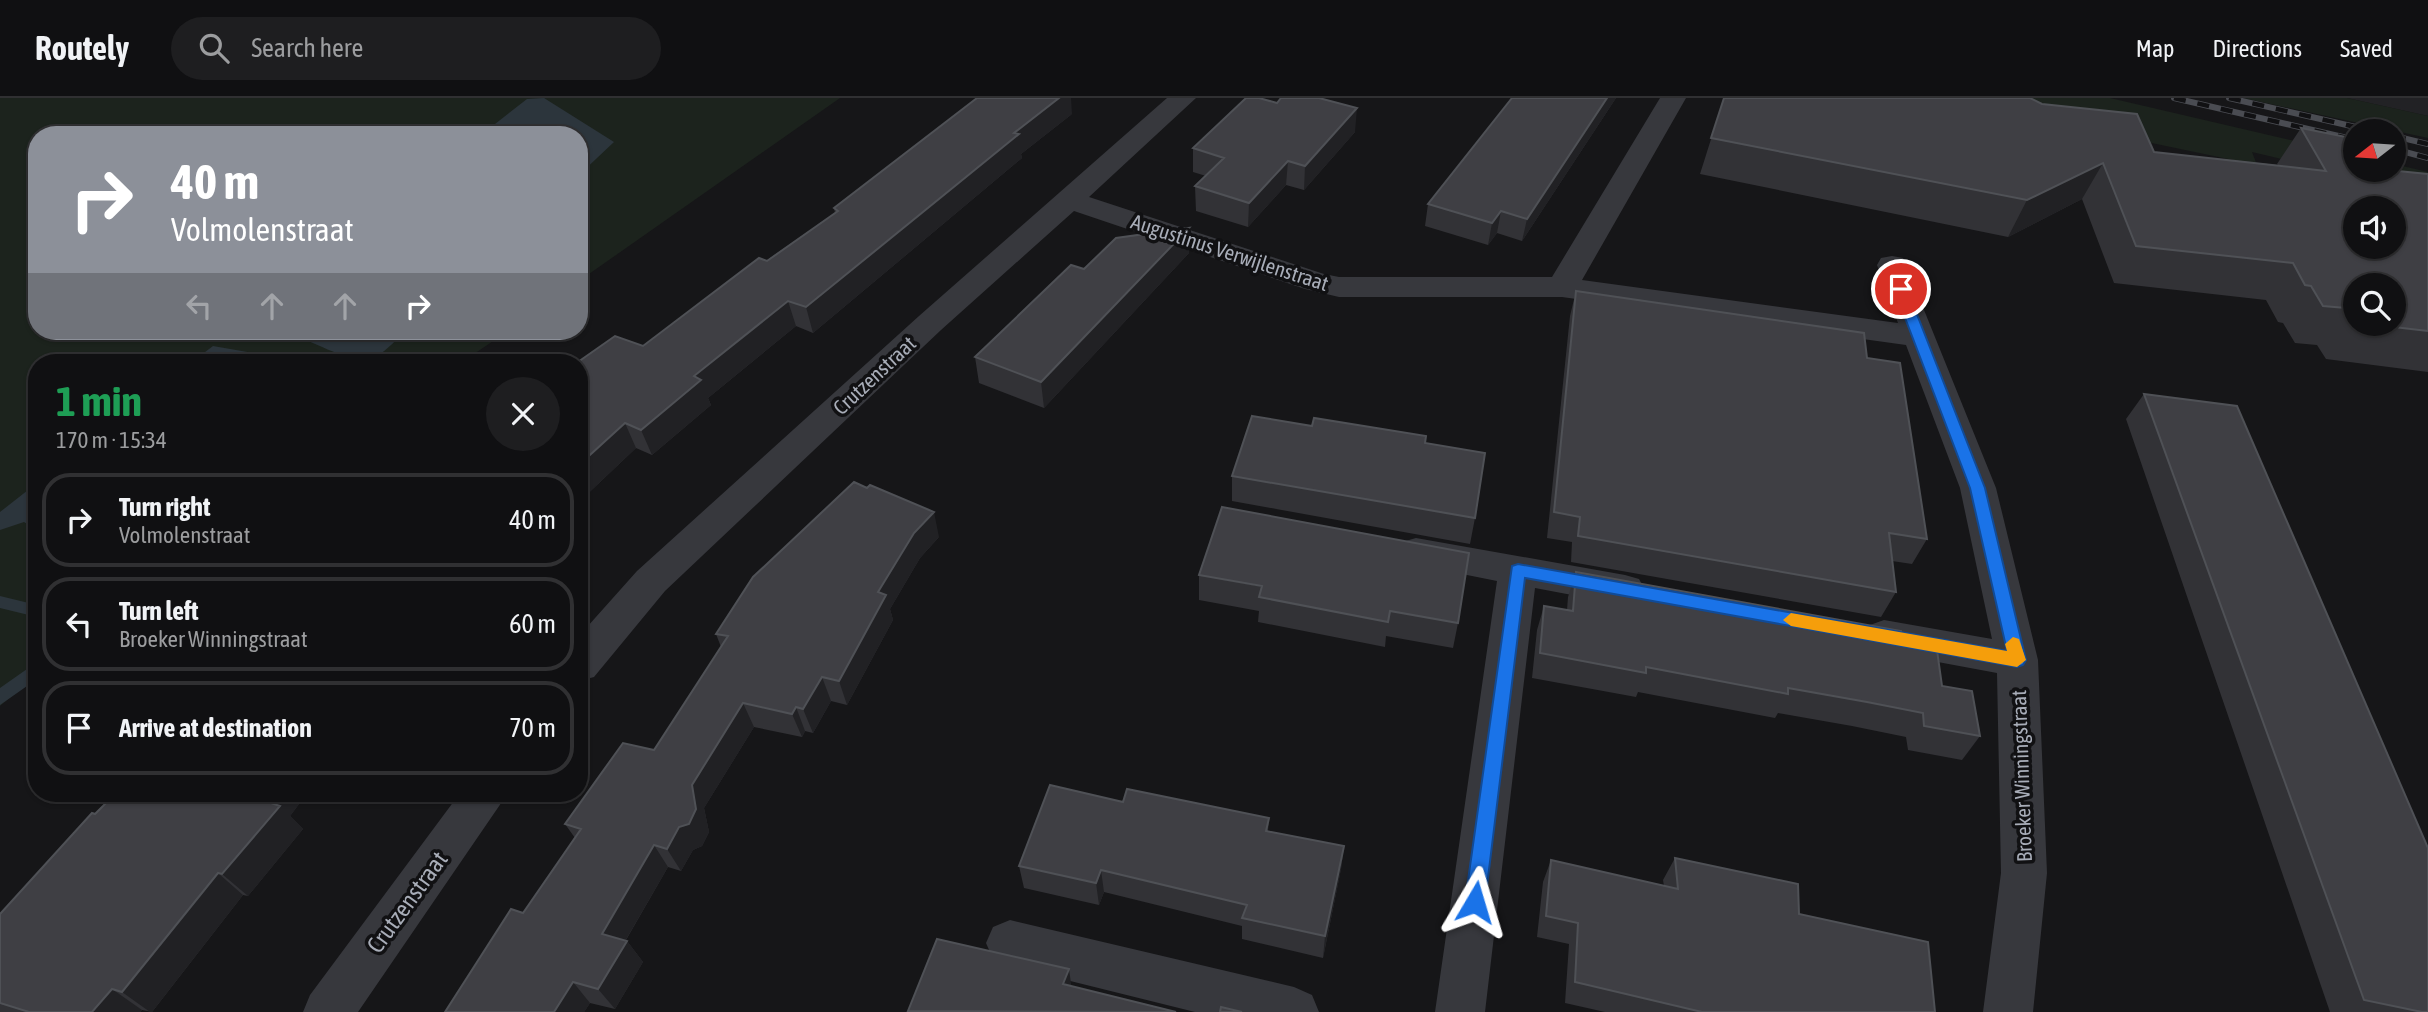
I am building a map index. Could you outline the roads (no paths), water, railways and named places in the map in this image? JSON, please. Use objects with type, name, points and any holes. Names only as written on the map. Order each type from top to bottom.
[{"type":"street","name":"Crutzenstraat","points":[[588,654],[651,581],[930,323],[1183,98]]},
{"type":"street","points":[[1562,287],[1672,98]]},
{"type":"street","name":"Augustinus Verwijlenstraat","points":[[1070,200],[1316,282],[1339,287],[1562,287],[1919,336]]},
{"type":"street","name":"Broeker Winningstraat","points":[[1892,265],[1978,488],[2017,660],[2024,873],[2008,1012]]},
{"type":"street","points":[[1381,545],[1666,597]]},
{"type":"street","points":[[1460,1012],[1518,570]]},
{"type":"street","points":[[1842,629],[2017,660]]},
{"type":"street","name":"Crutzenstraat","points":[[328,1012],[480,802]]},
{"type":"street","points":[[1010,943],[1294,1012]]},
{"type":"waterway","points":[[0,602],[28,609]]},
{"type":"waterway","points":[[0,698],[28,676]]},
{"type":"railway","points":[[2174,98],[2343,137]]},
{"type":"railway","points":[[2229,98],[2343,124]]},
{"type":"railway","points":[[2406,139],[2428,144]]},
{"type":"railway","points":[[2406,152],[2428,158]]}]
